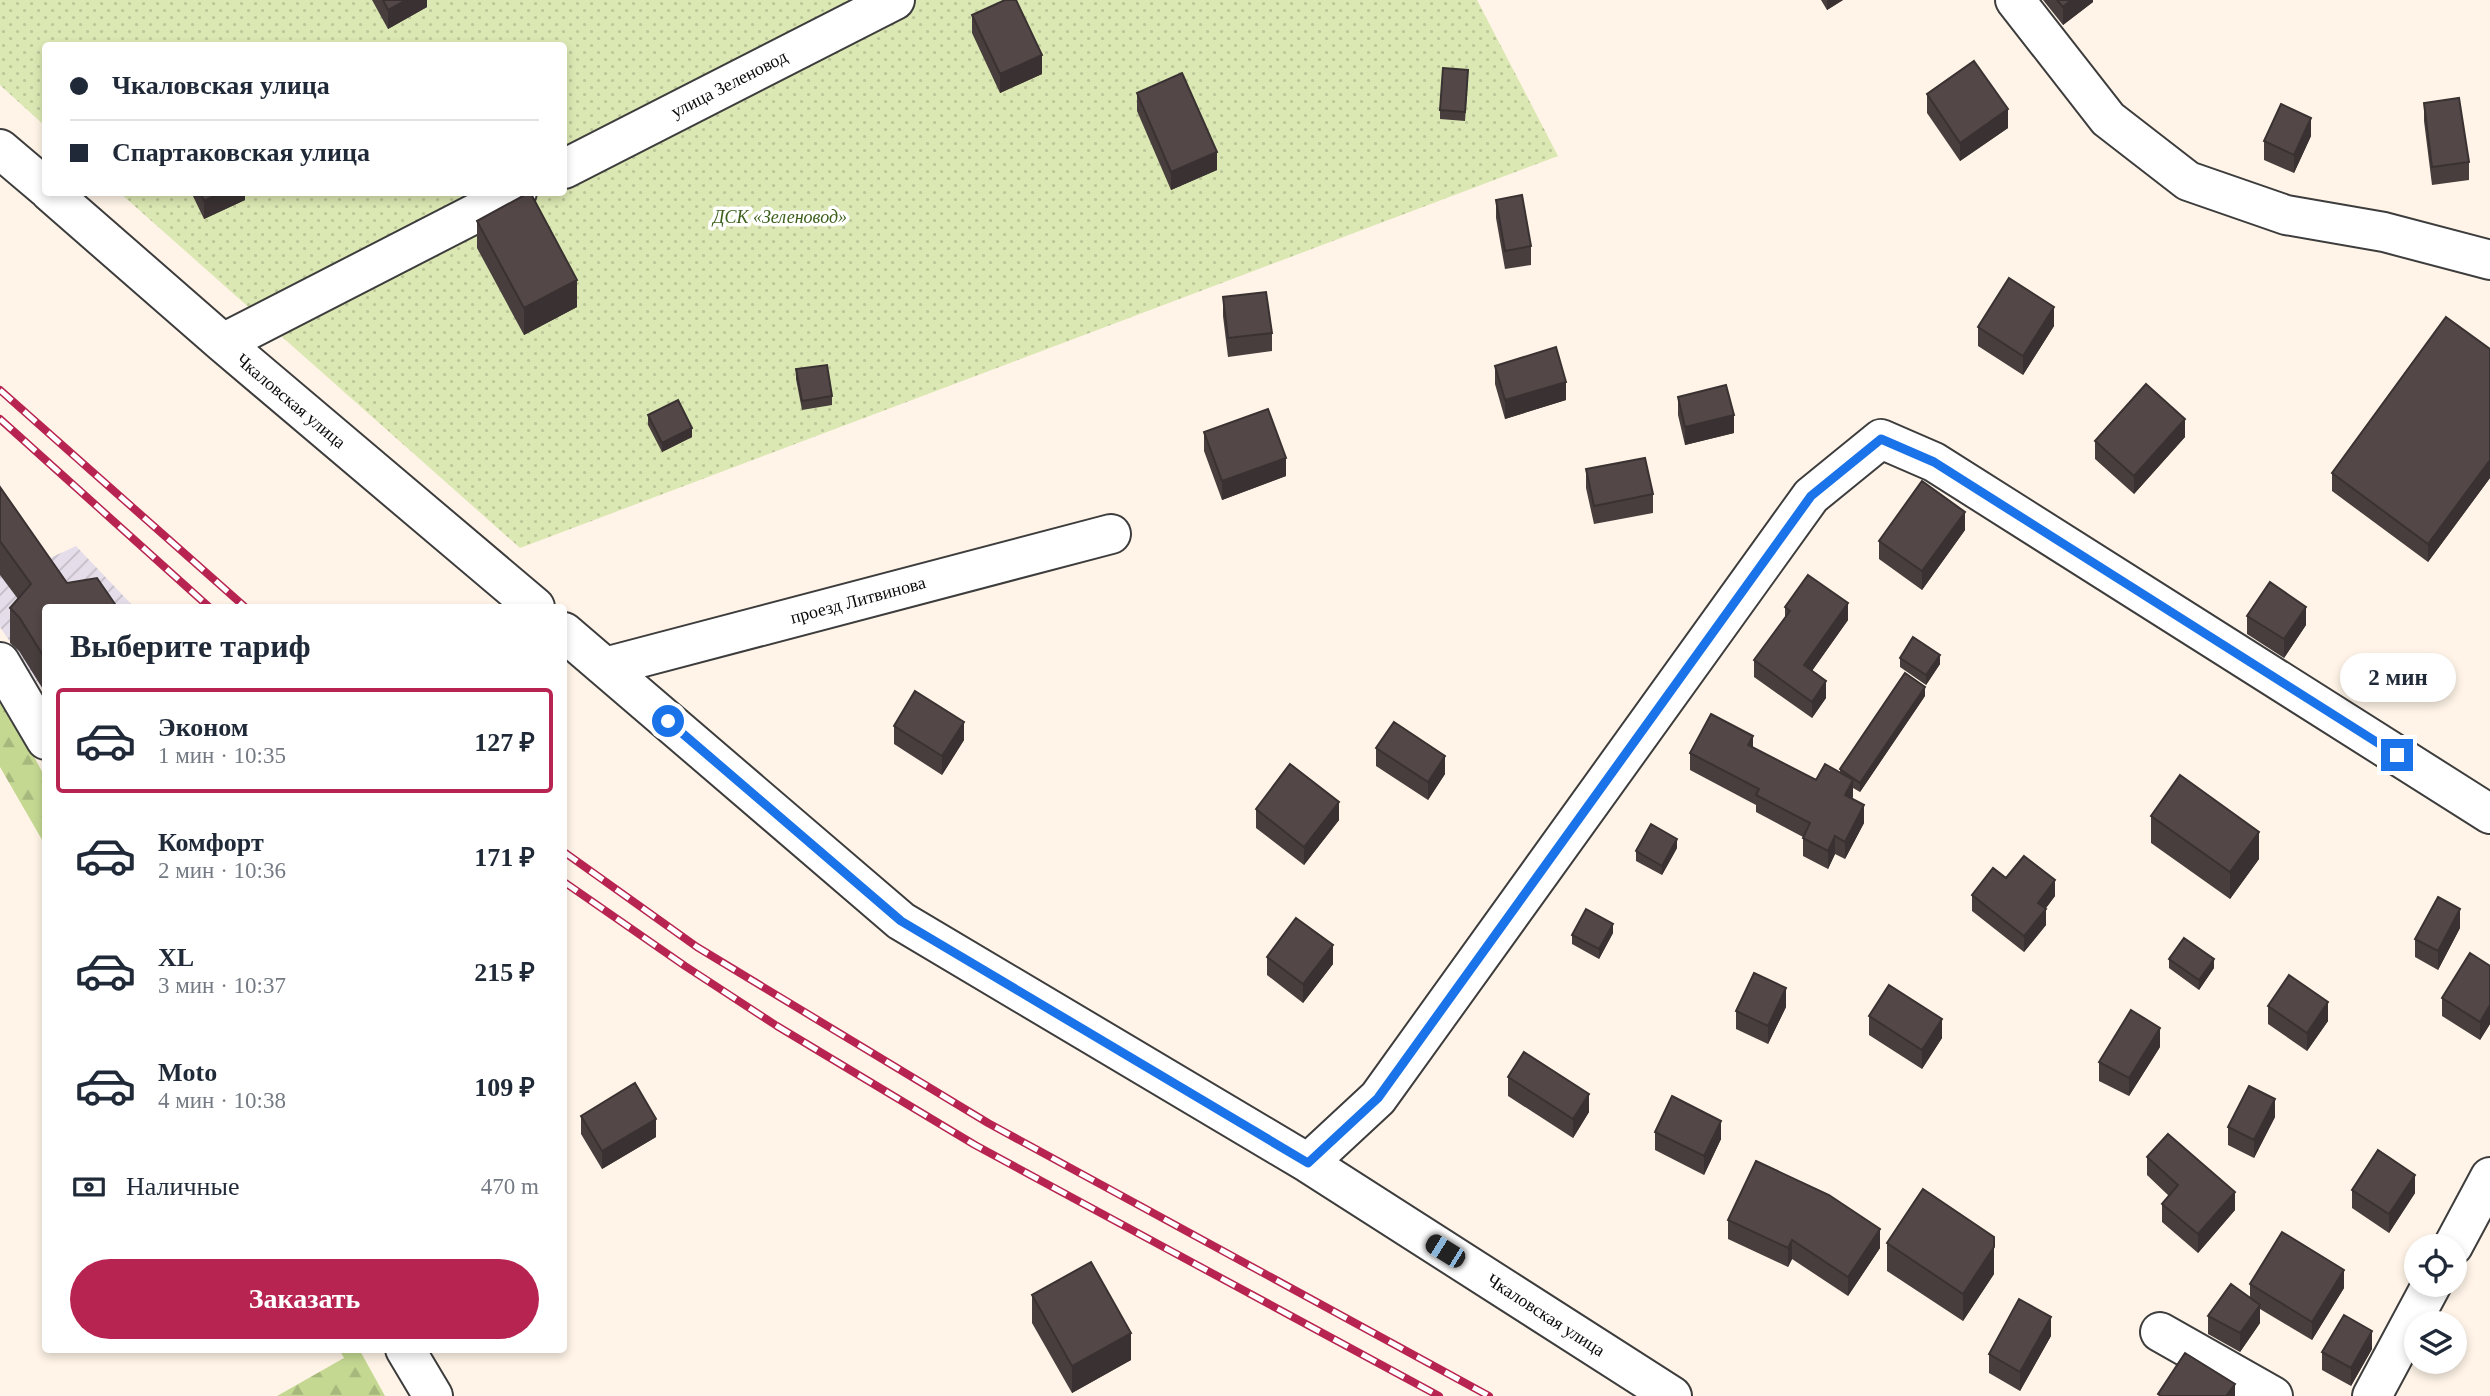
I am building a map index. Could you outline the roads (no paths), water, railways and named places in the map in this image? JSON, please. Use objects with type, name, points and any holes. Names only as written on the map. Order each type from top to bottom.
[{"type":"street","name":"улица Зеленовод","points":[[567,167],[895,0]]},
{"type":"street","points":[[2015,0],[2108,118],[2188,181],[2286,215],[2384,232],[2490,260]]},
{"type":"street","points":[[0,149],[42,185]]},
{"type":"street","name":"Чкаловская улица","points":[[55,196],[222,343],[531,604]]},
{"type":"street","points":[[222,343],[509,196]]},
{"type":"street","points":[[1308,1163],[1378,1098],[1811,496],[1881,439],[1934,462],[2490,814]]},
{"type":"street","name":"проезд Литвинова","points":[[604,667],[1111,534]]},
{"type":"street","name":"Чкаловская улица","points":[[567,635],[901,921],[1308,1163],[1672,1396]]},
{"type":"street","points":[[0,663],[42,733]]},
{"type":"street","points":[[2459,1234],[2490,1177]]},
{"type":"street","points":[[2372,1396],[2425,1297]]},
{"type":"street","points":[[2160,1332],[2273,1396]]},
{"type":"street","points":[[407,1353],[433,1396]]},
{"type":"railway","points":[[0,390],[242,604]]},
{"type":"railway","points":[[0,419],[206,604]]},
{"type":"railway","points":[[567,854],[697,947],[988,1123],[1489,1396]]},
{"type":"railway","points":[[567,884],[777,1026],[975,1145],[1439,1396]]},
{"type":"park label","name":"ДСК «Зеленовод»","points":[[780,217]]}]
